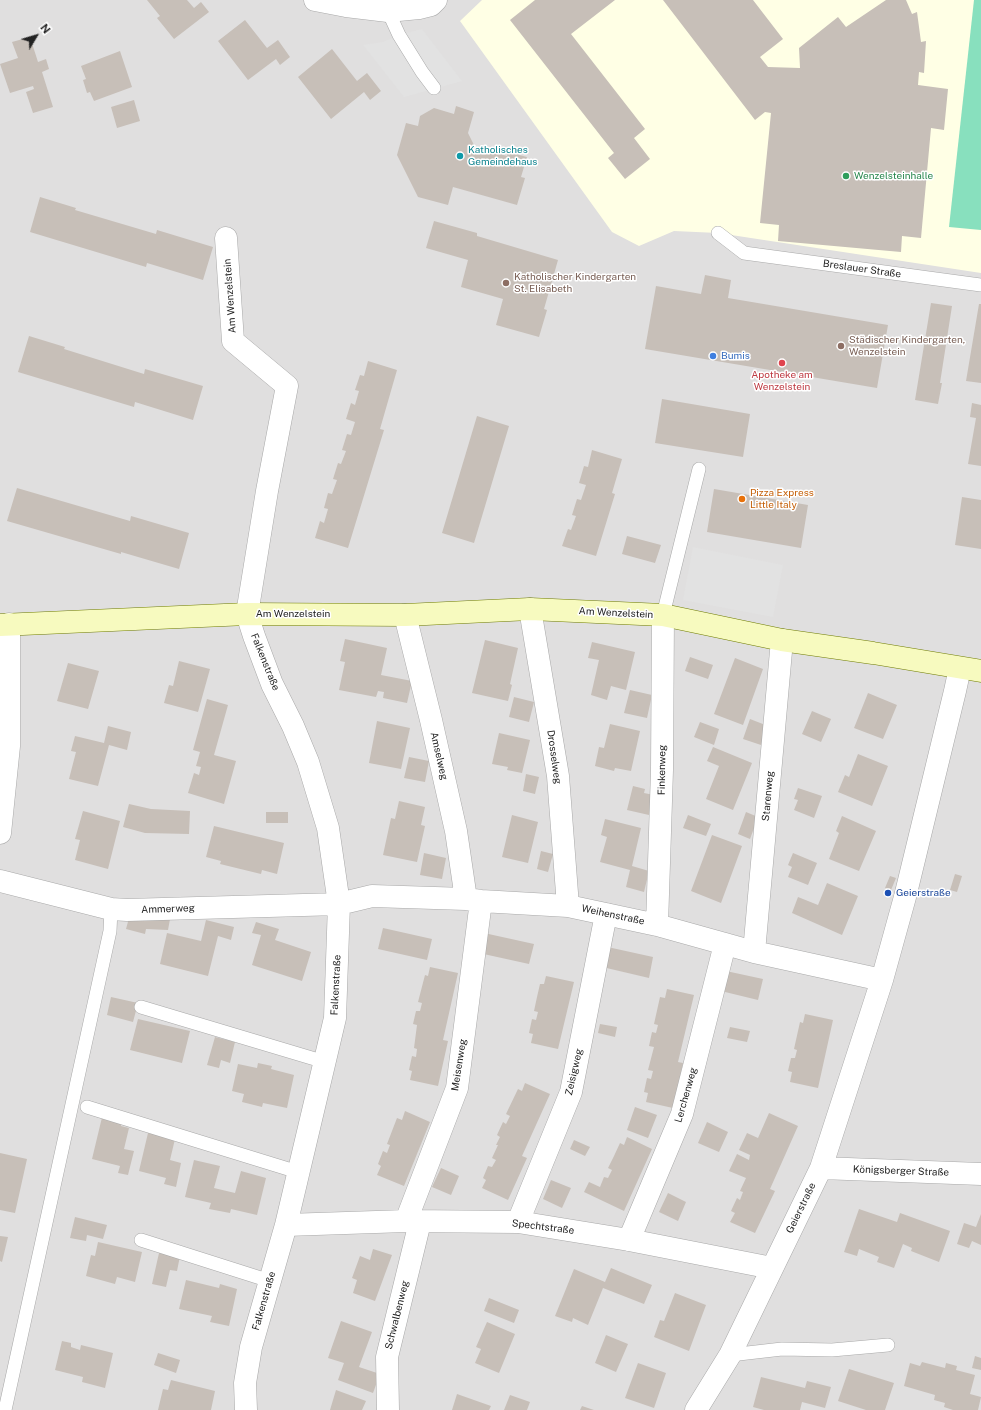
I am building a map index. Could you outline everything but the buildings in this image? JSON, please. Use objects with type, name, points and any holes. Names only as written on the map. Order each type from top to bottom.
[{"type":"street","points":[[315,0],[346,6],[388,11],[419,8],[431,5],[436,0]]},
{"type":"street","name":"Am Wenzelstein","points":[[226,238],[233,341],[287,386],[267,491],[247,614]]},
{"type":"street","name":"Am Wenzelstein","points":[[5,624],[247,614],[405,615],[530,609],[663,615],[782,640],[981,671]]},
{"type":"street","name":"Drosselweg","points":[[530,609],[558,776],[568,906]]},
{"type":"street","name":"Falkenstraße","points":[[246,1410],[245,1383],[251,1346],[286,1225],[335,1018],[339,904],[328,828],[310,769],[293,726],[272,684],[247,614]]},
{"type":"street","name":"Amselweg","points":[[405,615],[456,831],[474,900]]},
{"type":"street","name":"Finkenweg","points":[[657,925],[662,770],[663,615]]},
{"type":"street","points":[[0,833],[9,746],[5,624]]},
{"type":"street","name":"Starenweg","points":[[754,952],[782,640]]},
{"type":"street","name":"Geierstraße","points":[[696,1410],[730,1355],[821,1168],[882,980],[913,866],[960,668]]},
{"type":"street","name":"Ammerweg","points":[[0,881],[111,909],[127,910],[339,904]]},
{"type":"street","name":"Weihenstraße","points":[[339,904],[372,896],[474,900],[568,906],[657,925],[754,952],[882,980]]},
{"type":"street","name":"Meisenweg","points":[[413,1221],[457,1088],[474,900]]},
{"type":"street","name":"Zeisigweg","points":[[518,1222],[571,1092],[606,914]]},
{"type":"street","name":"Lerchenweg","points":[[629,1240],[682,1114],[725,944]]},
{"type":"street","name":"Königsberger Straße","points":[[821,1168],[981,1174]]},
{"type":"street","name":"Spechtstraße","points":[[286,1225],[413,1221],[518,1222],[629,1240],[772,1268]]},
{"type":"street","name":"Schwalbenweg","points":[[388,1410],[387,1357],[413,1221]]},
{"type":"lane","points":[[388,11],[399,35],[434,88]]},
{"type":"lane","name":"Breslauer Straße","points":[[718,233],[744,253],[981,285]]},
{"type":"lane","points":[[663,615],[699,469]]},
{"type":"lane","points":[[5,1410],[110,931],[111,909]]},
{"type":"lane","points":[[141,1007],[324,1062]]},
{"type":"lane","points":[[86,1107],[298,1172]]},
{"type":"lane","points":[[141,1240],[270,1281]]},
{"type":"lane","points":[[730,1355],[782,1349],[832,1350],[888,1345]]},
{"type":"shaded area","points":[[0,0],[981,0],[981,1410],[0,1410]]},
{"type":"shaded area","points":[[482,0],[981,0],[981,273],[718,233],[674,231],[639,246],[612,232],[460,21]]},
{"type":"shaded area","points":[[422,29],[462,81],[404,97],[363,45],[383,42],[399,35]]},
{"type":"shaded area","points":[[693,547],[783,565],[773,617],[683,600]]},
{"type":"green space","points":[[974,0],[981,0],[981,230],[949,227]]},
{"type":"place","name":"Katholisches Gemeindehaus","points":[[460,156]]},
{"type":"place","name":"Wenzelsteinhalle","points":[[846,176]]},
{"type":"place","name":"Katholischer Kindergarten St. Elisabeth","points":[[506,283]]},
{"type":"place","name":"Städischer Kindergarten, Wenzelstein","points":[[841,346]]},
{"type":"place","name":"Bumis","points":[[713,356]]},
{"type":"place","name":"Apotheke am Wenzelstein","points":[[782,363]]},
{"type":"place","name":"Pizza Express Little Italy","points":[[742,499]]},
{"type":"place","name":"Geierstraße","points":[[888,893]]}]
